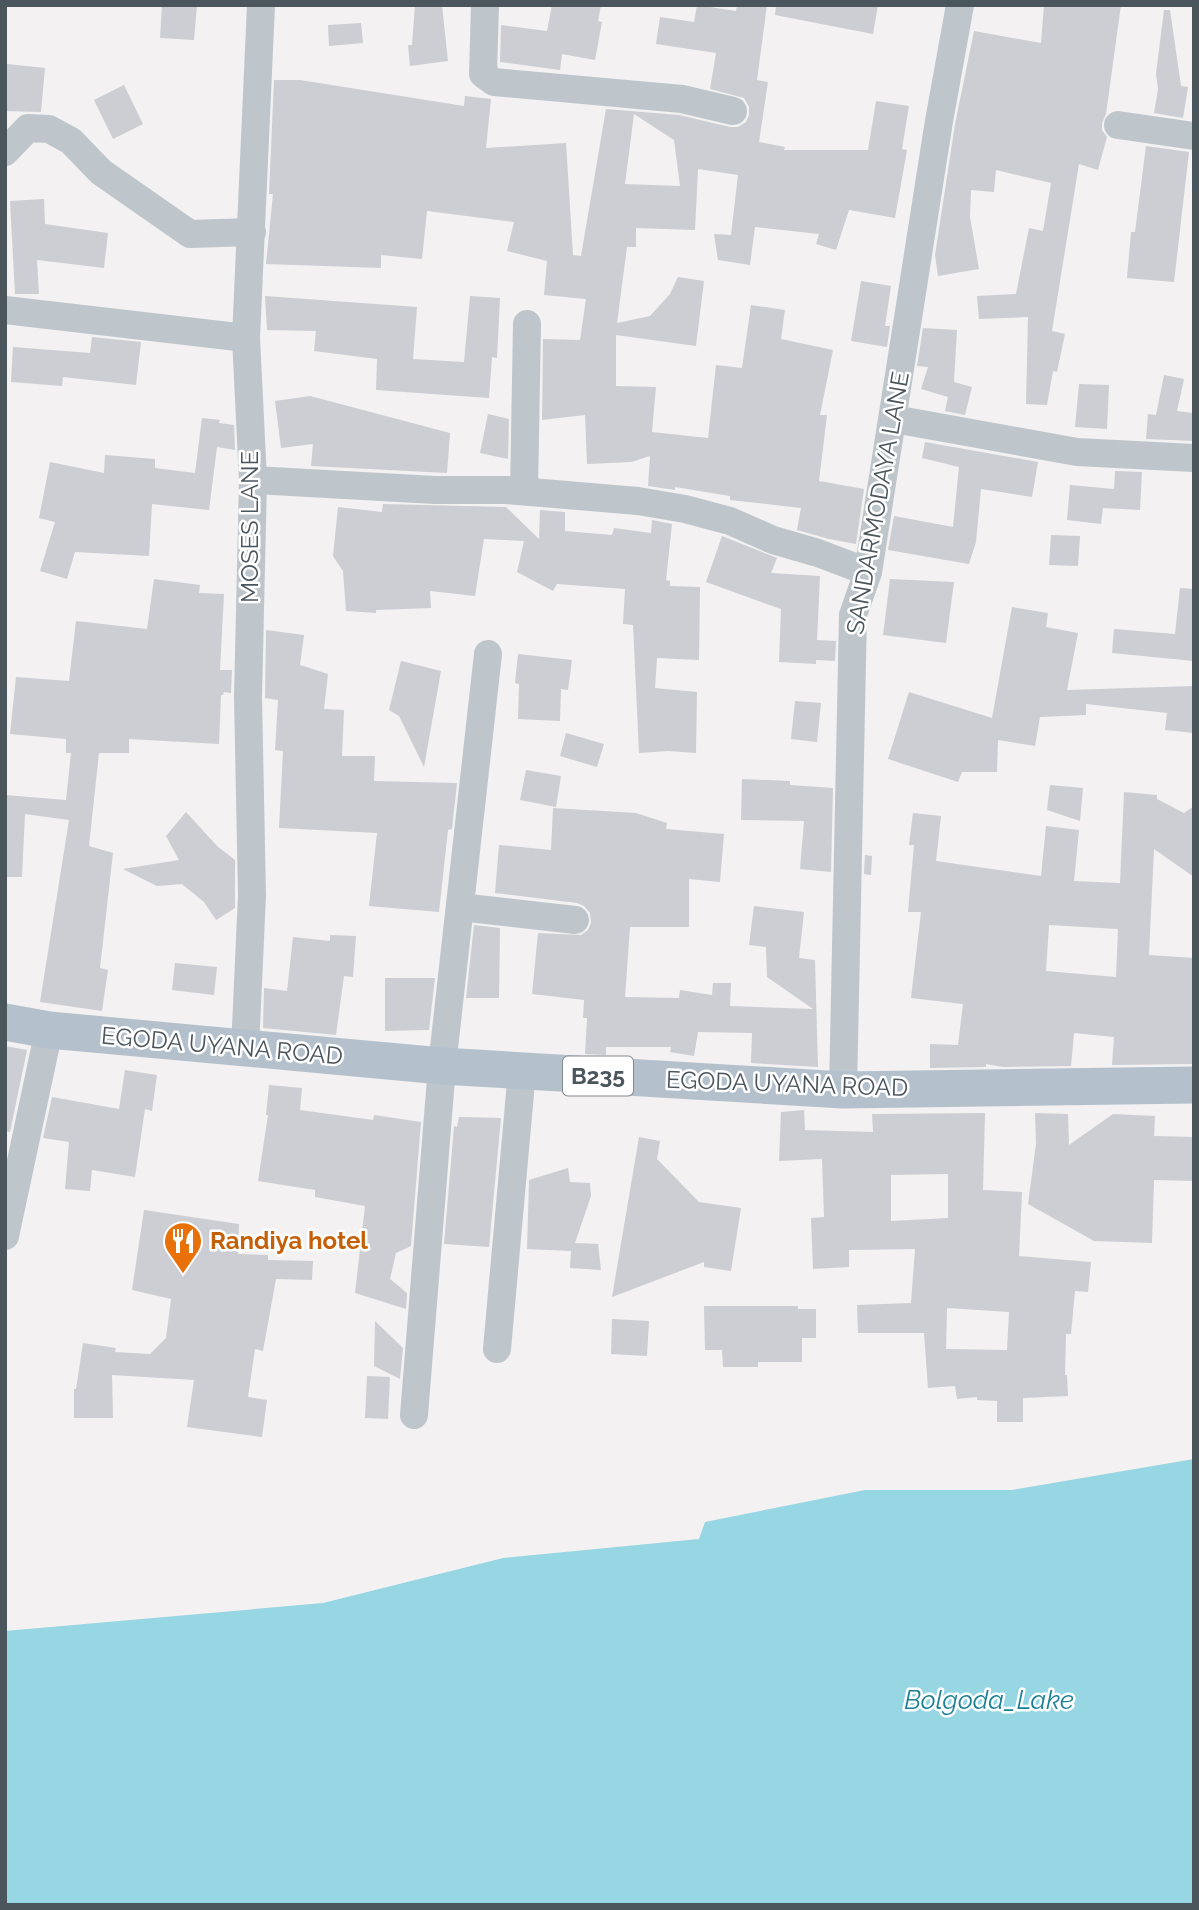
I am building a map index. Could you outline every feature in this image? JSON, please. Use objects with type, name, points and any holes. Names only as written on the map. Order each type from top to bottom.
[{"type":"main road","name":"EGODA UYANA ROAD","points":[[5,1022],[49,1030],[442,1066],[843,1090],[1194,1085]]},
{"type":"street","name":"MOSES LANE","points":[[245,1049],[252,895],[248,697],[253,480],[246,338],[261,5]]},
{"type":"street","points":[[485,5],[483,74],[495,82],[682,99],[733,111]]},
{"type":"street","name":"SANDARMODAYA LANE","points":[[843,1090],[853,615],[869,572],[939,121],[960,5]]},
{"type":"street","points":[[1118,125],[1194,136]]},
{"type":"street","points":[[5,152],[28,128],[49,129],[71,141],[101,172],[190,234],[252,232]]},
{"type":"street","points":[[5,310],[246,338]]},
{"type":"street","points":[[524,491],[527,324]]},
{"type":"street","points":[[894,419],[1077,452],[1194,458]]},
{"type":"street","points":[[253,480],[435,490],[524,491],[638,501],[685,509],[730,521],[773,540],[869,572]]},
{"type":"street","points":[[414,1415],[442,1066],[488,654]]},
{"type":"street","points":[[460,907],[575,920]]},
{"type":"street","points":[[5,1236],[49,1030]]},
{"type":"street","points":[[497,1349],[522,1071]]},
{"type":"water","name":"Bolgoda_Lake","points":[[1194,1459],[1194,1905],[5,1905],[5,1631],[323,1603],[503,1558],[699,1539],[705,1522],[865,1490],[1012,1490]]},
{"type":"building","points":[[162,5],[197,5],[194,40],[160,38]]},
{"type":"building","points":[[415,5],[442,5],[448,61],[410,66],[408,45],[412,45]]},
{"type":"building","points":[[552,5],[601,5],[598,21],[602,22],[595,60],[562,54],[560,70],[500,62],[501,25],[547,31]]},
{"type":"building","points":[[697,5],[736,11],[737,5],[767,5],[757,80],[768,82],[759,142],[785,147],[784,150],[868,150],[876,101],[909,106],[902,149],[907,150],[895,218],[849,210],[836,250],[816,244],[819,234],[755,227],[750,265],[718,260],[714,234],[731,235],[738,175],[698,169],[695,230],[636,228],[636,247],[627,247],[617,323],[650,316],[670,294],[678,277],[704,281],[696,346],[616,335],[616,386],[656,387],[652,432],[708,438],[716,365],[742,368],[751,305],[785,310],[781,339],[833,350],[820,415],[827,415],[819,481],[864,489],[856,544],[797,530],[801,508],[730,500],[730,496],[675,487],[675,490],[648,486],[650,456],[631,462],[587,464],[585,415],[542,420],[543,339],[580,340],[586,299],[544,295],[547,261],[507,251],[514,222],[427,211],[422,259],[381,255],[381,268],[266,264],[273,194],[269,194],[274,80],[300,80],[464,106],[465,96],[491,99],[486,148],[566,143],[573,255],[581,256],[606,109],[679,115],[730,127],[738,127],[746,122],[749,107],[744,98],[710,89],[716,53],[656,44],[660,17],[694,22]],"holes":[[[634,114],[674,140],[680,186],[625,184]]]},
{"type":"building","points":[[776,5],[878,5],[873,34],[775,15]]},
{"type":"building","points":[[1044,5],[1121,5],[1106,114],[1102,123],[1102,130],[1107,137],[1098,170],[1079,164],[1052,331],[1065,334],[1057,372],[1053,371],[1047,405],[1026,404],[1028,317],[979,319],[977,296],[1016,294],[1029,228],[1043,231],[1051,183],[996,170],[994,192],[971,190],[970,217],[979,269],[938,276],[935,255],[955,124],[974,31],[1041,43]]},
{"type":"building","points":[[1164,10],[1170,10],[1181,86],[1188,87],[1183,118],[1154,113]]},
{"type":"building","points":[[361,23],[363,43],[329,46],[328,25]]},
{"type":"building","points":[[7,64],[45,68],[41,112],[5,111]]},
{"type":"building","points":[[124,85],[143,124],[113,139],[94,100]]},
{"type":"building","points":[[1146,146],[1189,152],[1174,282],[1127,278],[1131,232],[1135,232]]},
{"type":"building","points":[[44,199],[45,224],[108,233],[104,268],[37,260],[39,294],[15,294],[10,201]]},
{"type":"building","points":[[861,281],[891,286],[885,326],[890,326],[887,347],[851,341]]},
{"type":"building","points":[[265,296],[417,307],[413,359],[464,362],[470,296],[500,298],[497,358],[492,357],[489,398],[376,390],[377,359],[314,351],[316,331],[267,330]]},
{"type":"building","points":[[923,328],[957,330],[954,382],[972,387],[965,415],[945,411],[948,397],[921,389],[928,367],[917,366]]},
{"type":"building","points":[[92,337],[141,342],[136,385],[63,377],[62,386],[11,382],[13,347],[90,353]]},
{"type":"building","points":[[1164,375],[1184,379],[1177,411],[1194,413],[1194,441],[1146,439],[1148,414],[1156,415]]},
{"type":"building","points":[[1079,384],[1109,385],[1107,429],[1075,427]]},
{"type":"building","points":[[310,396],[450,433],[447,473],[311,466],[313,444],[281,448],[275,401]]},
{"type":"building","points":[[488,414],[509,419],[508,459],[480,453]]},
{"type":"building","points":[[202,418],[234,425],[235,450],[217,447],[209,510],[152,504],[149,556],[75,552],[67,579],[40,571],[55,522],[39,518],[50,462],[104,473],[105,455],[155,459],[155,468],[195,473]]},
{"type":"building","points":[[925,442],[1038,462],[1032,497],[981,489],[976,542],[969,564],[888,550],[894,516],[953,527],[959,467],[922,458]]},
{"type":"building","points":[[1115,471],[1142,472],[1140,510],[1103,508],[1101,524],[1067,520],[1070,485],[1114,489]]},
{"type":"building","points":[[383,504],[506,507],[539,539],[540,510],[565,512],[565,531],[612,535],[614,528],[651,533],[652,520],[672,524],[666,580],[670,581],[670,586],[700,587],[699,660],[657,658],[655,688],[697,692],[696,753],[639,753],[633,625],[623,624],[625,589],[557,584],[553,591],[517,572],[524,541],[484,539],[475,596],[430,591],[431,608],[376,610],[376,613],[346,611],[343,571],[333,556],[338,507],[382,512]]},
{"type":"building","points":[[1051,535],[1080,536],[1078,566],[1049,565]]},
{"type":"building","points":[[722,536],[777,558],[771,573],[820,576],[817,640],[836,641],[835,661],[816,660],[816,664],[779,662],[781,609],[706,582]]},
{"type":"building","points":[[154,579],[200,585],[199,593],[224,594],[220,670],[232,670],[231,693],[224,692],[221,695],[219,744],[129,739],[129,753],[99,753],[89,846],[113,853],[100,968],[108,970],[102,1011],[40,1002],[69,820],[25,814],[22,877],[5,877],[5,795],[66,800],[71,753],[66,753],[66,739],[10,734],[16,677],[69,681],[76,621],[147,629]]},
{"type":"building","points":[[890,579],[954,582],[946,643],[883,635]]},
{"type":"building","points":[[1180,588],[1194,589],[1194,661],[1112,653],[1114,629],[1175,634]]},
{"type":"building","points":[[1012,607],[1048,613],[1046,627],[1078,633],[1067,690],[1194,686],[1194,733],[1165,730],[1167,713],[1086,704],[1086,715],[1040,717],[1035,746],[998,740],[997,772],[962,772],[958,782],[888,759],[909,692],[992,718]]},
{"type":"building","points":[[266,630],[304,635],[300,665],[328,674],[324,709],[344,710],[342,756],[375,756],[374,781],[457,783],[452,829],[448,830],[439,912],[369,906],[377,833],[279,828],[283,751],[275,750],[278,700],[265,698]]},
{"type":"building","points":[[518,654],[572,660],[568,690],[561,689],[560,721],[518,719],[519,684],[515,683]]},
{"type":"building","points":[[401,661],[441,671],[424,767],[399,716],[389,710]]},
{"type":"building","points":[[795,701],[821,703],[817,742],[791,739]]},
{"type":"building","points":[[566,733],[604,744],[597,767],[560,756]]},
{"type":"building","points":[[526,770],[561,776],[556,807],[520,800]]},
{"type":"building","points":[[742,779],[790,781],[790,785],[833,788],[831,872],[800,869],[804,821],[741,820]]},
{"type":"building","points":[[1050,785],[1083,788],[1080,821],[1047,810]]},
{"type":"building","points":[[1124,792],[1157,795],[1157,799],[1184,813],[1194,806],[1194,877],[1154,849],[1149,955],[1194,958],[1194,1064],[1112,1065],[1114,1037],[1074,1033],[1071,1066],[1003,1067],[986,1064],[986,1067],[930,1068],[930,1044],[958,1045],[963,1004],[911,998],[921,912],[908,912],[914,845],[909,845],[913,813],[941,816],[936,861],[1041,876],[1046,826],[1079,830],[1074,881],[1120,883]],"holes":[[[1049,925],[1118,929],[1116,977],[1046,971]]]},
{"type":"building","points":[[553,808],[636,813],[667,823],[666,829],[724,834],[720,882],[689,879],[689,927],[630,927],[625,997],[679,998],[680,990],[712,995],[713,983],[731,983],[730,1006],[813,1009],[767,977],[766,947],[749,945],[754,906],[804,912],[799,958],[815,960],[818,1067],[751,1063],[752,1033],[698,1032],[694,1056],[670,1052],[671,1047],[606,1047],[606,1055],[585,1054],[587,1018],[583,1018],[584,1000],[532,994],[538,933],[581,935],[588,930],[591,923],[590,913],[577,903],[495,893],[499,845],[551,850]]},
{"type":"building","points":[[186,812],[217,846],[235,860],[235,908],[216,920],[204,902],[182,884],[157,886],[123,869],[179,860],[166,836]]},
{"type":"building","points":[[865,855],[872,856],[871,875],[864,874]]},
{"type":"building","points":[[474,925],[500,928],[499,998],[466,998]]},
{"type":"building","points":[[330,935],[356,936],[353,977],[344,976],[336,1035],[263,1028],[264,988],[287,991],[293,937],[330,941]]},
{"type":"building","points":[[175,963],[217,967],[214,995],[172,990]]},
{"type":"building","points":[[385,978],[435,978],[429,1030],[385,1031]]},
{"type":"building","points":[[5,1046],[27,1050],[10,1132],[5,1131]]},
{"type":"building","points":[[125,1070],[157,1075],[152,1111],[145,1109],[135,1177],[92,1170],[90,1191],[65,1189],[69,1142],[43,1138],[52,1097],[119,1109]]},
{"type":"building","points":[[269,1085],[302,1088],[300,1110],[373,1120],[374,1115],[421,1122],[411,1246],[396,1253],[390,1279],[407,1293],[406,1309],[355,1293],[365,1206],[315,1197],[315,1190],[258,1181],[268,1115]]},
{"type":"building","points":[[804,1110],[805,1130],[873,1132],[872,1114],[985,1113],[983,1190],[1022,1192],[1019,1256],[1091,1262],[1088,1292],[1075,1291],[1071,1334],[1066,1334],[1065,1375],[1068,1396],[1023,1398],[1023,1422],[997,1422],[997,1401],[977,1400],[977,1397],[957,1399],[955,1386],[928,1388],[924,1333],[858,1333],[857,1305],[911,1303],[915,1249],[849,1250],[849,1267],[813,1269],[811,1218],[824,1217],[822,1159],[779,1161],[781,1112]],"holes":[[[948,1174],[948,1218],[891,1221],[891,1175]],[[947,1308],[1009,1312],[1007,1350],[946,1349]]]},
{"type":"building","points":[[1035,1113],[1068,1114],[1069,1145],[1113,1114],[1155,1116],[1154,1136],[1194,1137],[1194,1181],[1154,1180],[1152,1243],[1094,1241],[1028,1204],[1036,1144]]},
{"type":"building","points":[[459,1117],[501,1118],[489,1247],[444,1244],[454,1126],[457,1127]]},
{"type":"building","points":[[639,1137],[660,1141],[657,1159],[699,1202],[741,1208],[731,1271],[704,1267],[704,1262],[612,1297]]},
{"type":"building","points":[[568,1168],[570,1182],[590,1183],[591,1196],[575,1243],[598,1244],[601,1270],[570,1268],[571,1251],[527,1249],[529,1180]]},
{"type":"building","points":[[144,1210],[239,1224],[238,1254],[268,1255],[268,1260],[313,1261],[312,1280],[276,1279],[263,1351],[255,1349],[248,1397],[267,1400],[262,1437],[187,1427],[194,1380],[112,1375],[113,1418],[74,1418],[74,1389],[83,1343],[116,1348],[115,1352],[150,1354],[166,1338],[171,1299],[132,1290]]},
{"type":"building","points":[[704,1306],[798,1306],[798,1309],[816,1309],[816,1338],[802,1338],[802,1362],[758,1362],[758,1367],[723,1367],[722,1350],[705,1350]]},
{"type":"building","points":[[612,1319],[649,1321],[647,1356],[611,1354]]},
{"type":"building","points":[[375,1321],[403,1348],[400,1379],[374,1366]]},
{"type":"building","points":[[367,1376],[390,1377],[388,1419],[365,1418]]},
{"type":"place","name":"Randiya hotel","points":[[183,1275]]}]
